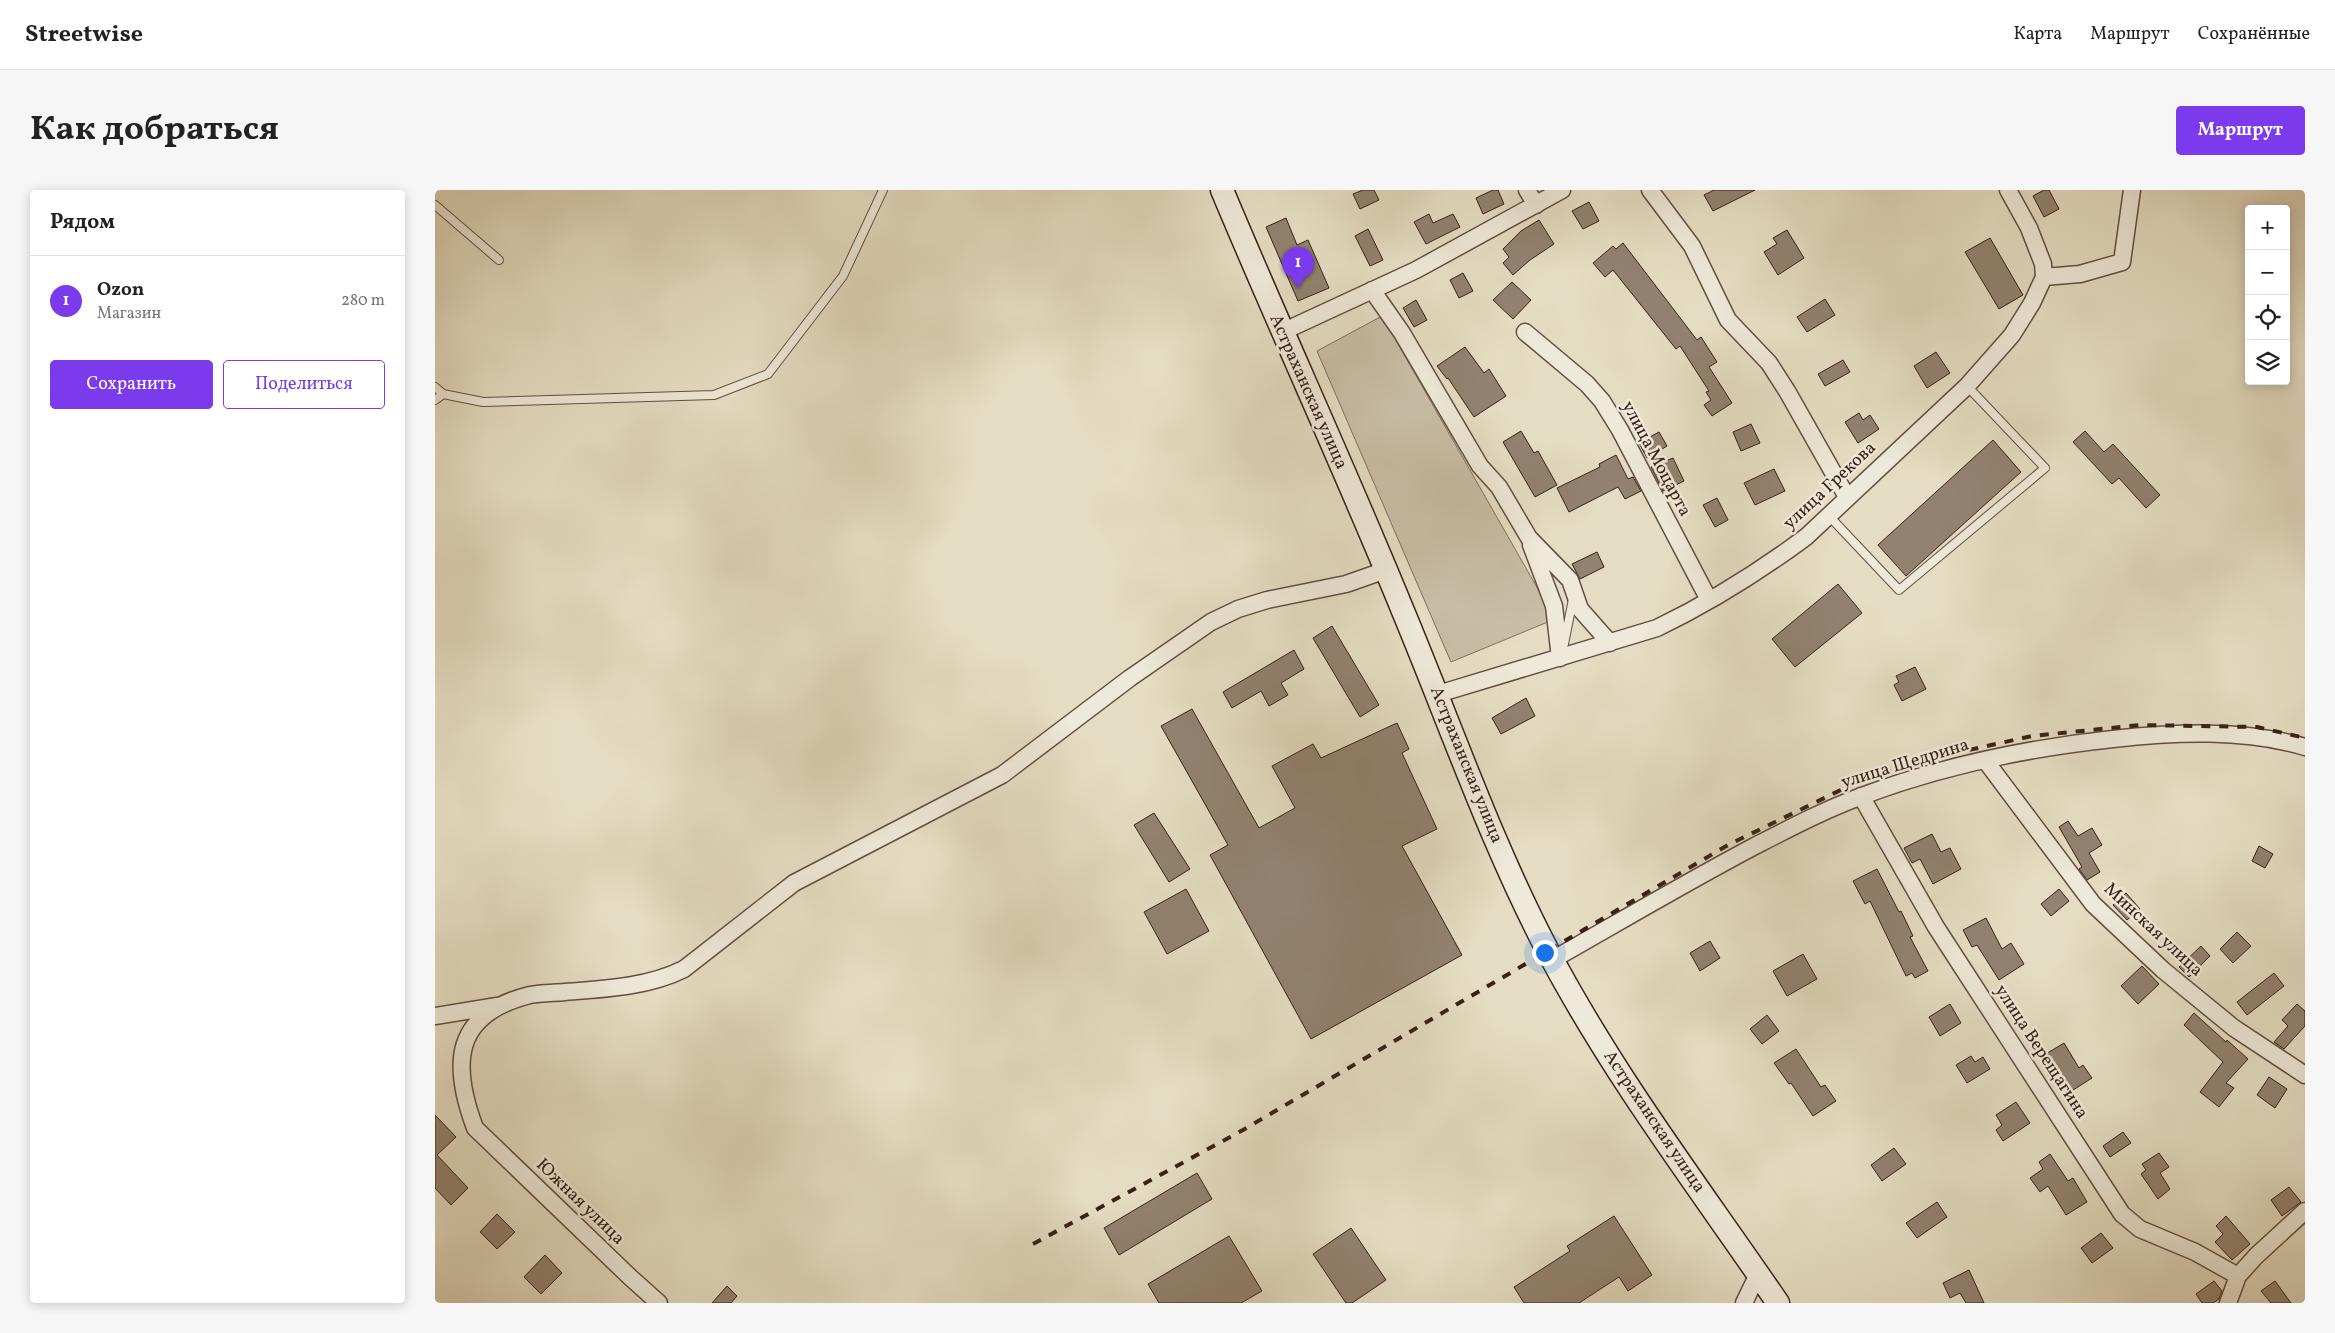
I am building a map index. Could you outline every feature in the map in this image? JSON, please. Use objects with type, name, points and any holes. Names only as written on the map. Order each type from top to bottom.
[{"type":"main road","name":"Астраханская улица","points":[[1222,190],[1282,332],[1387,570],[1510,875],[1552,960],[1599,1040],[1649,1118],[1778,1303]]},
{"type":"street","points":[[1527,190],[1536,205]]},
{"type":"street","points":[[1282,332],[1456,249],[1562,190]]},
{"type":"street","points":[[1650,190],[1692,246],[1728,320],[1769,363],[1787,391],[1847,497]]},
{"type":"street","points":[[2008,190],[2038,248],[2043,264],[2044,277],[2080,274],[2122,262],[2132,190]]},
{"type":"street","name":"улица Грекова","points":[[1438,694],[1657,628],[1709,600],[1782,554],[1829,516],[1967,386],[2012,335],[2032,303],[2044,277]]},
{"type":"street","points":[[1372,290],[1402,333],[1480,466],[1499,487],[1529,538],[1554,606],[1560,658]]},
{"type":"street","name":"улица Моцарта","points":[[1525,332],[1587,384],[1602,401],[1620,430],[1709,600]]},
{"type":"street","points":[[1529,538],[1570,580],[1580,609],[1609,643]]},
{"type":"street","points":[[435,1016],[504,1005],[531,995],[643,983],[666,978],[684,969],[793,883],[1002,775],[1130,678],[1211,622],[1267,600],[1346,584],[1387,570]]},
{"type":"street","name":"улица Щедрина","points":[[1552,960],[1712,868],[1791,827],[1861,796],[1930,773],[1985,760],[2070,744],[2146,735],[2190,733],[2241,736],[2305,747]]},
{"type":"street","name":"Минская улица","points":[[1985,760],[2093,904],[2163,970],[2234,1028],[2305,1075]]},
{"type":"street","name":"улица Верещагина","points":[[1861,796],[1936,927],[2122,1214],[2140,1229],[2195,1252],[2238,1276]]},
{"type":"street","name":"Южная улица","points":[[504,1005],[487,1014],[470,1032],[462,1047],[460,1074],[467,1108],[475,1128],[659,1303]]},
{"type":"street","points":[[2228,1303],[2238,1276],[2256,1256],[2305,1212]]},
{"type":"street","points":[[1744,1303],[1758,1274]]},
{"type":"lane","points":[[435,387],[443,394],[483,402],[713,395],[768,374],[843,276],[883,190]]},
{"type":"lane","points":[[435,205],[499,260]]},
{"type":"lane","points":[[1829,516],[1899,590],[2045,468],[1967,386]]},
{"type":"lane","points":[[435,400],[443,394]]},
{"type":"lane","points":[[1560,658],[1574,594]]},
{"type":"shaded area","points":[[1382,316],[1555,619],[1451,662],[1317,351]]},
{"type":"building","points":[[1363,190],[1374,190],[1379,200],[1360,209],[1353,194]]},
{"type":"building","points":[[1493,190],[1498,190],[1504,204],[1483,214],[1476,198]]},
{"type":"building","points":[[1714,190],[1755,190],[1713,211],[1704,195]]},
{"type":"building","points":[[2044,190],[2049,190],[2059,209],[2044,217],[2033,196]]},
{"type":"building","points":[[1589,202],[1599,221],[1583,229],[1572,211]]},
{"type":"building","points":[[1429,214],[1433,223],[1453,214],[1460,227],[1426,244],[1414,222]]},
{"type":"building","points":[[1286,218],[1297,245],[1308,240],[1329,288],[1298,301],[1266,227]]},
{"type":"building","points":[[1539,220],[1554,244],[1530,260],[1513,275],[1503,263],[1509,257],[1503,249],[1521,231]]},
{"type":"building","points":[[1368,229],[1383,260],[1370,266],[1355,236]]},
{"type":"building","points":[[1787,230],[1804,258],[1778,275],[1764,252],[1777,244],[1773,238]]},
{"type":"building","points":[[1990,238],[2023,295],[1999,309],[1965,252]]},
{"type":"building","points":[[1623,243],[1697,340],[1701,337],[1717,362],[1709,367],[1732,403],[1712,416],[1704,405],[1711,400],[1706,392],[1709,391],[1680,346],[1676,349],[1613,270],[1605,277],[1593,263],[1613,246],[1616,249]]},
{"type":"building","points":[[1463,273],[1473,291],[1459,298],[1450,280]]},
{"type":"building","points":[[1512,282],[1531,300],[1513,319],[1493,300]]},
{"type":"building","points":[[1825,299],[1835,315],[1807,332],[1797,317]]},
{"type":"building","points":[[1416,300],[1427,320],[1414,327],[1403,308]]},
{"type":"building","points":[[1465,347],[1484,373],[1489,369],[1506,396],[1474,417],[1448,378],[1437,366]]},
{"type":"building","points":[[1936,352],[1950,373],[1927,388],[1914,366]]},
{"type":"building","points":[[1843,360],[1850,372],[1825,386],[1818,374]]},
{"type":"building","points":[[1859,413],[1863,420],[1870,415],[1879,429],[1858,443],[1845,422]]},
{"type":"building","points":[[1751,424],[1760,443],[1741,451],[1733,432]]},
{"type":"building","points":[[1521,431],[1534,453],[1538,451],[1557,485],[1535,497],[1503,442]]},
{"type":"building","points":[[2085,431],[2104,452],[2113,444],[2160,495],[2146,508],[2119,478],[2112,484],[2073,442]]},
{"type":"building","points":[[1659,432],[1667,446],[1647,458],[1639,443]]},
{"type":"building","points":[[1993,440],[2021,472],[1906,576],[1878,545]]},
{"type":"building","points":[[1616,455],[1628,479],[1633,477],[1641,491],[1625,499],[1618,487],[1569,512],[1557,488],[1600,467],[1599,464]]},
{"type":"building","points":[[1673,458],[1684,481],[1663,491],[1651,467]]},
{"type":"building","points":[[1774,469],[1785,491],[1755,505],[1744,483]]},
{"type":"building","points":[[1717,498],[1728,520],[1715,527],[1703,505]]},
{"type":"building","points":[[1597,552],[1604,567],[1580,579],[1572,564]]},
{"type":"building","points":[[1838,584],[1862,613],[1795,667],[1772,639]]},
{"type":"building","points":[[1332,626],[1379,705],[1360,717],[1313,638]]},
{"type":"building","points":[[1294,650],[1304,669],[1281,683],[1288,695],[1269,706],[1261,691],[1232,708],[1223,692]]},
{"type":"building","points":[[1915,667],[1926,689],[1902,701],[1894,685],[1899,682],[1896,676]]},
{"type":"building","points":[[1526,698],[1535,716],[1501,734],[1492,718]]},
{"type":"building","points":[[1192,709],[1259,828],[1295,808],[1272,766],[1313,744],[1321,758],[1397,723],[1409,749],[1402,753],[1437,829],[1402,846],[1462,955],[1311,1039],[1210,855],[1228,845],[1161,726]]},
{"type":"building","points":[[1154,813],[1190,869],[1169,882],[1134,825]]},
{"type":"building","points":[[2068,821],[2078,836],[2092,828],[2102,845],[2089,853],[2100,872],[2087,880],[2079,869],[2082,867],[2059,827]]},
{"type":"building","points":[[1932,834],[1941,852],[1950,848],[1961,869],[1933,884],[1920,859],[1912,863],[1904,848]]},
{"type":"building","points":[[2259,846],[2273,854],[2265,868],[2252,861]]},
{"type":"building","points":[[1877,869],[1899,912],[1901,911],[1913,936],[1910,937],[1928,971],[1915,978],[1912,973],[1906,976],[1870,901],[1865,904],[1853,881]]},
{"type":"building","points":[[1186,889],[1209,931],[1167,954],[1144,912]]},
{"type":"building","points":[[2059,889],[2069,901],[2051,916],[2041,904]]},
{"type":"building","points":[[2126,893],[2140,909],[2127,920],[2113,905]]},
{"type":"building","points":[[1986,918],[2002,949],[2011,943],[2024,964],[1999,980],[1977,945],[1972,947],[1963,930]]},
{"type":"building","points":[[2237,932],[2251,946],[2233,963],[2220,949]]},
{"type":"building","points":[[1710,941],[1720,958],[1700,971],[1690,953]]},
{"type":"building","points":[[2201,946],[2210,956],[2189,977],[2179,967]]},
{"type":"building","points":[[1803,954],[1817,979],[1787,996],[1773,971]]},
{"type":"building","points":[[2142,966],[2159,984],[2138,1004],[2121,986]]},
{"type":"building","points":[[2274,973],[2284,986],[2247,1015],[2237,1002]]},
{"type":"building","points":[[1950,1004],[1961,1023],[1940,1036],[1929,1017]]},
{"type":"building","points":[[2297,1004],[2305,1011],[2305,1026],[2284,1049],[2274,1042],[2288,1026],[2282,1020]]},
{"type":"building","points":[[2194,1013],[2248,1059],[2226,1083],[2234,1088],[2219,1107],[2200,1092],[2223,1062],[2184,1025]]},
{"type":"building","points":[[1767,1015],[1779,1031],[1762,1044],[1750,1029]]},
{"type":"building","points":[[2064,1043],[2079,1068],[2083,1065],[2092,1078],[2070,1092],[2046,1054]]},
{"type":"building","points":[[1796,1049],[1821,1087],[1825,1085],[1836,1101],[1813,1116],[1791,1083],[1789,1084],[1774,1063]]},
{"type":"building","points":[[1971,1056],[1975,1062],[1983,1057],[1990,1069],[1967,1083],[1956,1065]]},
{"type":"building","points":[[2269,1077],[2287,1089],[2275,1108],[2257,1095]]},
{"type":"building","points":[[2016,1102],[2030,1123],[2003,1141],[1996,1130],[2002,1125],[1996,1115]]},
{"type":"building","points":[[435,1115],[456,1137],[437,1155],[468,1188],[451,1205],[435,1188]]},
{"type":"building","points":[[2123,1132],[2131,1143],[2110,1157],[2103,1146]]},
{"type":"building","points":[[1894,1148],[1906,1164],[1882,1181],[1871,1165]]},
{"type":"building","points":[[2159,1153],[2169,1167],[2160,1173],[2170,1189],[2158,1199],[2141,1174],[2146,1170],[2142,1164]]},
{"type":"building","points":[[2050,1154],[2068,1181],[2073,1178],[2087,1202],[2066,1215],[2048,1186],[2040,1192],[2030,1178],[2043,1169],[2039,1162]]},
{"type":"building","points":[[1197,1173],[1212,1199],[1119,1255],[1104,1228]]},
{"type":"building","points":[[2289,1187],[2301,1202],[2282,1216],[2271,1200]]},
{"type":"building","points":[[1937,1202],[1947,1217],[1917,1238],[1906,1223]]},
{"type":"building","points":[[497,1214],[515,1232],[497,1249],[480,1232]]},
{"type":"building","points":[[1614,1216],[1652,1275],[1628,1291],[1619,1277],[1579,1303],[1524,1303],[1514,1287],[1570,1251],[1567,1246]]},
{"type":"building","points":[[2226,1216],[2250,1244],[2232,1260],[2215,1242],[2223,1234],[2216,1226]]},
{"type":"building","points":[[1351,1228],[1386,1280],[1352,1303],[1346,1303],[1313,1254]]},
{"type":"building","points":[[2101,1233],[2113,1248],[2092,1263],[2081,1248]]},
{"type":"building","points":[[1229,1236],[1262,1291],[1241,1303],[1159,1303],[1148,1284]]},
{"type":"building","points":[[545,1255],[562,1273],[541,1294],[524,1277]]},
{"type":"building","points":[[1969,1270],[1984,1303],[1966,1303],[1960,1293],[1950,1298],[1943,1283]]},
{"type":"building","points":[[2214,1281],[2222,1291],[2219,1299],[2213,1303],[2202,1303],[2196,1294]]},
{"type":"building","points":[[2275,1281],[2291,1303],[2271,1303],[2261,1291]]},
{"type":"building","points":[[727,1286],[737,1296],[731,1303],[712,1303]]},
{"type":"railway","points":[[1033,1244],[1243,1130],[1728,845],[1851,785],[1924,760],[2032,736],[2140,725],[2257,727],[2305,738]]},
{"type":"place","name":"Ozon","points":[[1298,288]]}]
